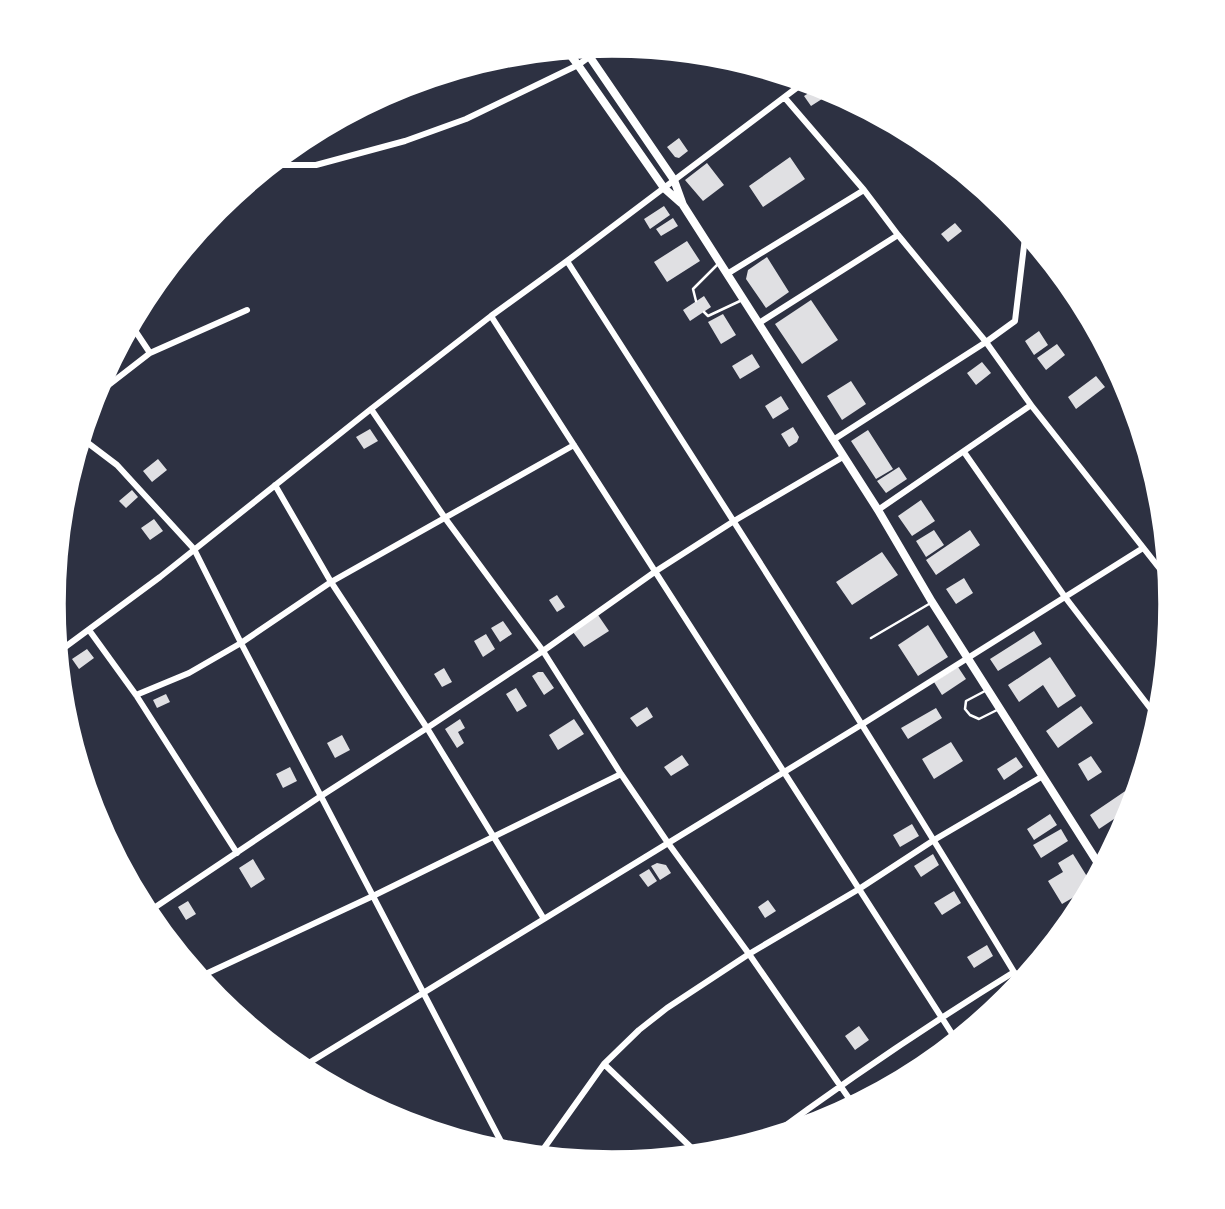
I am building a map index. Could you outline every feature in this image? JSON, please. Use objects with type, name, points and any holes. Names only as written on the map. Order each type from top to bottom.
[{"type":"main road","points":[[591,57],[674,180],[683,205],[878,510],[932,602],[1097,861]]},
{"type":"main road","points":[[572,58],[664,188],[683,205]]},
{"type":"street","points":[[285,165],[316,165],[405,141],[466,119],[590,57]]},
{"type":"street","points":[[66,647],[160,577],[491,316],[797,88]]},
{"type":"street","points":[[785,98],[864,190],[986,342],[1031,405],[1160,569]]},
{"type":"street","points":[[727,274],[864,190]]},
{"type":"street","points":[[759,323],[898,235]]},
{"type":"street","points":[[833,440],[986,342],[1014,321],[1024,242]]},
{"type":"street","points":[[567,261],[734,521],[1017,975]]},
{"type":"street","points":[[112,383],[150,353],[247,310]]},
{"type":"street","points":[[491,316],[953,1035]]},
{"type":"street","points":[[136,332],[150,353]]},
{"type":"street","points":[[878,510],[1031,405]]},
{"type":"street","points":[[371,409],[445,518],[543,651],[668,843],[849,1099]]},
{"type":"street","points":[[89,443],[117,466],[194,549],[501,1141]]},
{"type":"street","points":[[136,695],[189,673],[241,643],[331,582],[574,445]]},
{"type":"street","points":[[964,452],[1065,597],[1151,709]]},
{"type":"street","points":[[155,907],[543,651],[656,571],[842,457]]},
{"type":"street","points":[[275,485],[331,582],[427,728],[544,919]]},
{"type":"street","points":[[310,1062],[861,725],[1143,548]]},
{"type":"street","points":[[89,631],[136,695],[237,853]]},
{"type":"street","points":[[207,973],[373,896],[621,774]]},
{"type":"street","points":[[544,1148],[604,1063],[667,1008],[749,954],[1042,776]]},
{"type":"street","points":[[786,1125],[941,1017],[1014,972]]},
{"type":"street","points":[[604,1063],[691,1147]]},
{"type":"lane","points":[[696,301],[693,289],[719,262]]},
{"type":"lane","points":[[704,312],[708,316],[743,300]]},
{"type":"lane","points":[[871,638],[932,602]]},
{"type":"lane","points":[[988,690],[966,701],[965,709],[979,719],[999,708]]},
{"type":"building","points":[[809,93],[822,99],[811,106],[804,96]]},
{"type":"building","points":[[679,138],[688,151],[679,158],[667,147]]},
{"type":"building","points":[[790,157],[805,179],[763,207],[749,186]]},
{"type":"building","points":[[707,163],[724,185],[703,201],[685,180]]},
{"type":"building","points":[[664,206],[670,215],[650,229],[644,219]]},
{"type":"building","points":[[673,218],[678,226],[661,236],[656,229]]},
{"type":"building","points":[[955,223],[962,231],[948,242],[941,234]]},
{"type":"building","points":[[687,241],[700,261],[667,282],[654,262]]},
{"type":"building","points":[[767,257],[789,292],[766,308],[746,279],[748,270]]},
{"type":"building","points":[[704,296],[711,307],[690,321],[683,310]]},
{"type":"building","points":[[811,300],[838,340],[802,364],[775,324]]},
{"type":"building","points":[[723,314],[736,335],[721,344],[708,322]]},
{"type":"building","points":[[1039,331],[1048,345],[1034,355],[1025,341]]},
{"type":"building","points":[[1057,344],[1065,355],[1046,370],[1037,358]]},
{"type":"building","points":[[752,354],[760,367],[740,379],[732,366]]},
{"type":"building","points":[[982,362],[991,373],[976,385],[967,373]]},
{"type":"building","points":[[1096,376],[1105,387],[1076,409],[1068,397]]},
{"type":"building","points":[[851,381],[866,404],[842,420],[827,396]]},
{"type":"building","points":[[781,396],[789,409],[773,419],[765,406]]},
{"type":"building","points":[[793,427],[799,437],[797,442],[789,447],[781,434]]},
{"type":"building","points":[[370,429],[378,441],[364,449],[356,437]]},
{"type":"building","points":[[868,430],[893,469],[876,479],[851,441]]},
{"type":"building","points":[[158,459],[167,470],[152,482],[143,471]]},
{"type":"building","points":[[899,467],[907,479],[886,493],[877,481]]},
{"type":"building","points":[[132,490],[138,497],[126,508],[119,501]]},
{"type":"building","points":[[921,500],[935,521],[912,536],[898,516]]},
{"type":"building","points":[[154,519],[163,531],[150,540],[141,528]]},
{"type":"building","points":[[934,530],[944,545],[926,557],[916,541]]},
{"type":"building","points":[[970,530],[980,545],[936,575],[926,560]]},
{"type":"building","points":[[882,552],[898,575],[852,605],[836,582]]},
{"type":"building","points":[[964,578],[973,593],[956,604],[946,589]]},
{"type":"building","points":[[557,595],[565,607],[557,612],[549,600]]},
{"type":"building","points":[[598,615],[609,631],[584,647],[573,632]]},
{"type":"building","points":[[503,621],[512,634],[500,642],[491,628]]},
{"type":"building","points":[[928,625],[948,657],[918,676],[898,645]]},
{"type":"building","points":[[1034,631],[1042,644],[998,671],[990,659]]},
{"type":"building","points":[[486,634],[495,649],[483,657],[474,641]]},
{"type":"building","points":[[87,649],[94,658],[79,669],[72,659]]},
{"type":"building","points":[[1050,657],[1076,696],[1058,708],[1043,685],[1019,702],[1008,685]]},
{"type":"building","points":[[958,667],[966,679],[942,695],[934,682]]},
{"type":"building","points":[[444,668],[452,682],[442,687],[434,674]]},
{"type":"building","points":[[543,672],[554,688],[544,695],[532,676]]},
{"type":"building","points":[[516,688],[527,706],[517,712],[506,694]]},
{"type":"building","points":[[166,694],[170,702],[157,708],[153,700]]},
{"type":"building","points":[[1081,706],[1093,723],[1058,748],[1046,731]]},
{"type":"building","points":[[647,707],[653,717],[637,727],[630,718]]},
{"type":"building","points":[[936,708],[942,718],[908,739],[901,728]]},
{"type":"building","points":[[460,719],[465,728],[458,732],[464,743],[457,748],[445,729]]},
{"type":"building","points":[[574,719],[584,734],[558,750],[549,735]]},
{"type":"building","points":[[342,735],[350,750],[335,758],[327,743]]},
{"type":"building","points":[[951,742],[963,761],[934,779],[922,759]]},
{"type":"building","points":[[682,755],[689,765],[671,776],[664,767]]},
{"type":"building","points":[[1091,756],[1102,772],[1088,781],[1078,764]]},
{"type":"building","points":[[1016,757],[1023,767],[1004,780],[997,769]]},
{"type":"building","points":[[290,767],[297,781],[283,788],[276,774]]},
{"type":"building","points":[[1129,788],[1118,816],[1099,829],[1090,815]]},
{"type":"building","points":[[1050,814],[1057,825],[1034,840],[1027,829]]},
{"type":"building","points":[[912,824],[919,836],[900,847],[893,835]]},
{"type":"building","points":[[1061,829],[1068,841],[1041,858],[1033,845]]},
{"type":"building","points":[[933,854],[939,865],[921,877],[914,866]]},
{"type":"building","points":[[1073,854],[1088,878],[1078,895],[1062,904],[1048,881],[1063,872],[1058,863]]},
{"type":"building","points":[[253,859],[265,879],[251,888],[239,868]]},
{"type":"building","points":[[657,863],[666,865],[671,873],[660,880],[651,866]]},
{"type":"building","points":[[649,869],[657,881],[648,887],[639,875]]},
{"type":"building","points":[[954,891],[961,903],[942,915],[934,903]]},
{"type":"building","points":[[768,900],[776,911],[765,918],[758,907]]},
{"type":"building","points":[[188,901],[196,914],[186,920],[178,907]]},
{"type":"building","points":[[987,945],[993,956],[974,968],[967,957]]},
{"type":"building","points":[[859,1026],[869,1040],[855,1050],[845,1036]]}]
